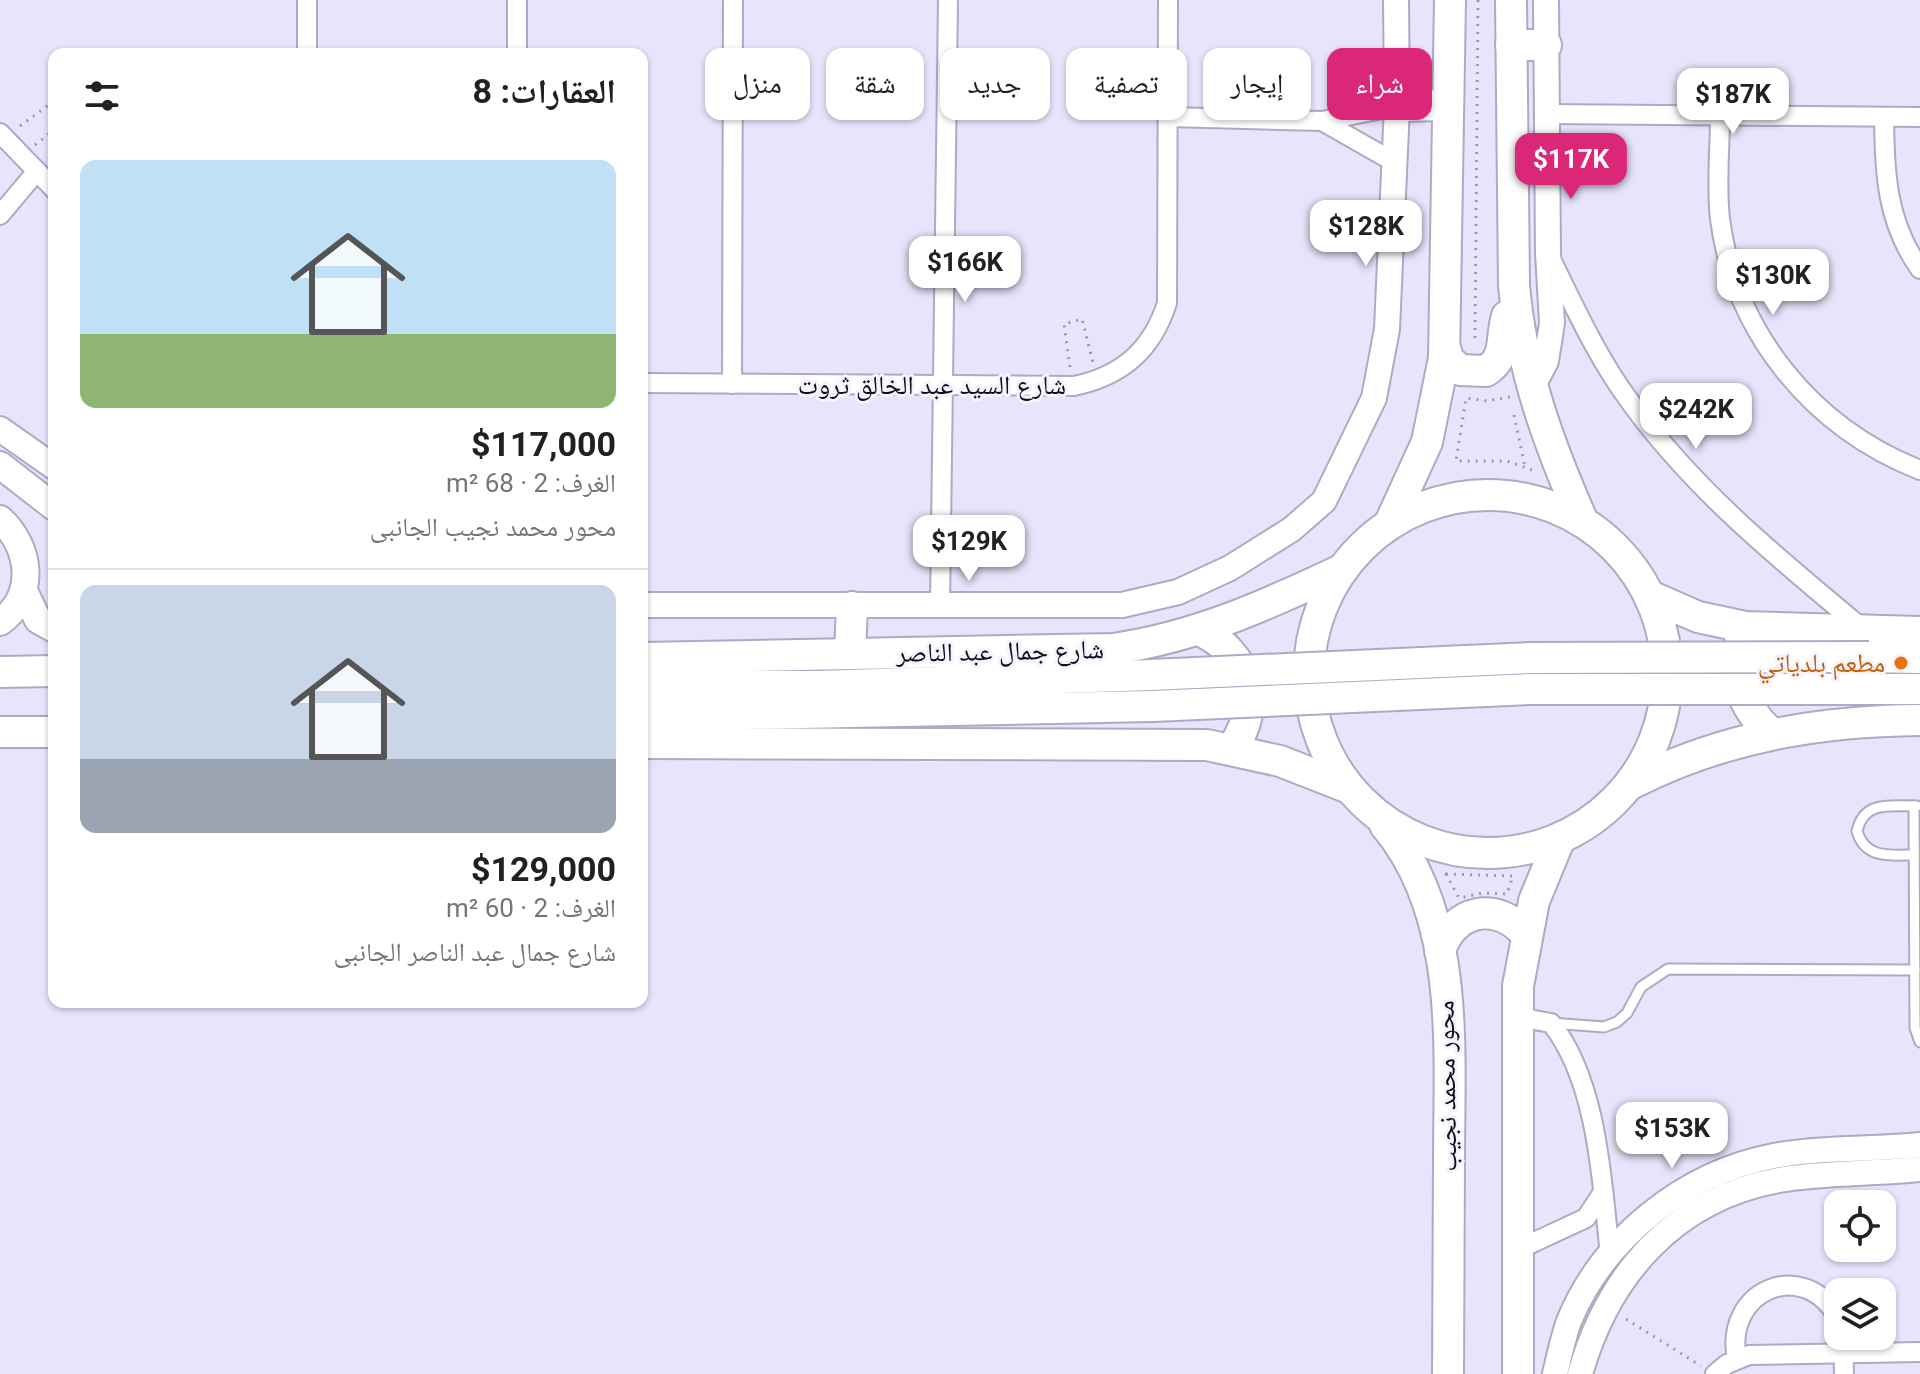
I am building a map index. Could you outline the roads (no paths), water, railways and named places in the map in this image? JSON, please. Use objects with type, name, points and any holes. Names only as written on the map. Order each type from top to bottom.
[{"type":"main road","points":[[1389,525],[1427,442],[1441,385],[1445,347],[1450,0]]},
{"type":"main road","points":[[1511,0],[1518,332],[1553,452],[1583,522]]},
{"type":"main road","points":[[1511,45],[1546,45]]},
{"type":"main road","points":[[1432,105],[1448,105]]},
{"type":"main road","points":[[1445,347],[1448,359],[1460,370],[1486,371],[1499,360],[1505,320],[1515,303]]},
{"type":"main road","points":[[0,465],[48,502]]},
{"type":"main road","points":[[1485,495],[1530,501],[1583,522],[1610,542],[1633,567],[1661,623],[1668,680],[1657,736],[1629,785],[1598,816],[1560,838],[1507,852],[1479,853],[1424,841],[1376,814],[1350,788],[1320,738],[1308,680],[1316,621],[1343,569],[1389,525],[1440,502],[1485,495]]},
{"type":"main road","points":[[0,519],[13,533],[24,557],[25,593],[38,620],[48,626]]},
{"type":"main road","name":"شارع جمال عبد الناصر","points":[[648,658],[1083,652],[1142,645],[1201,631],[1257,610],[1343,569]]},
{"type":"main road","points":[[0,622],[25,593]]},
{"type":"main road","points":[[1650,596],[1698,617],[1745,627],[1867,644],[1920,658]]},
{"type":"main road","points":[[850,653],[852,607]]},
{"type":"main road","points":[[1745,627],[1737,656],[1739,685],[1752,712],[1772,734]]},
{"type":"main road","points":[[1201,631],[1223,644],[1245,676],[1248,714],[1232,748]]},
{"type":"main road","points":[[648,686],[849,685],[1151,675],[1867,644],[1920,632]]},
{"type":"main road","points":[[0,672],[48,671]]},
{"type":"main road","points":[[648,716],[1153,706],[1531,689],[1920,689]]},
{"type":"main road","points":[[1629,785],[1699,754],[1772,734],[1848,721],[1920,720]]},
{"type":"main road","points":[[0,732],[48,732]]},
{"type":"main road","points":[[648,743],[1207,745],[1232,748],[1280,761],[1350,788]]},
{"type":"main road","name":"محور محمد نجيب","points":[[1376,814],[1416,874],[1432,914],[1440,951],[1449,1053],[1448,1374]]},
{"type":"main road","points":[[1518,1374],[1517,1017],[1525,933],[1538,890],[1560,838]]},
{"type":"main road","points":[[1440,951],[1455,923],[1477,913],[1500,914],[1515,921],[1525,933]]},
{"type":"street","points":[[307,0],[307,48]]},
{"type":"street","points":[[517,0],[517,48]]},
{"type":"street","points":[[732,384],[733,0]]},
{"type":"street","points":[[940,607],[948,0]]},
{"type":"street","name":"شارع السيد عبد الخالق ثروت","points":[[1168,0],[1168,48]]},
{"type":"street","points":[[1396,0],[1396,48]]},
{"type":"street","points":[[1532,388],[1546,361],[1551,340],[1546,0]]},
{"type":"street","points":[[1546,114],[1920,117]]},
{"type":"street","points":[[1720,115],[1722,230],[1740,298],[1759,336],[1783,371],[1843,429],[1879,452],[1920,470]]},
{"type":"street","points":[[1187,117],[1327,120]]},
{"type":"street","points":[[1884,117],[1885,183],[1891,216],[1904,247],[1920,269]]},
{"type":"street","name":"شارع السيد عبد الخالق ثروت","points":[[648,383],[1074,386],[1097,381],[1135,359],[1149,343],[1167,303],[1168,120]]},
{"type":"street","points":[[648,605],[1122,605],[1191,586],[1230,568],[1292,529],[1324,501],[1374,398],[1387,329],[1396,120]]},
{"type":"street","points":[[1322,121],[1394,162]]},
{"type":"street","points":[[2,135],[48,183]]},
{"type":"street","points":[[0,215],[37,171]]},
{"type":"street","points":[[1548,253],[1600,356],[1630,402],[1675,460],[1867,644]]},
{"type":"street","points":[[0,429],[48,463]]},
{"type":"street","points":[[1517,1017],[1551,1023],[1563,1041],[1587,1100],[1610,1255]]},
{"type":"street","points":[[1555,1374],[1569,1321],[1595,1273],[1630,1231],[1673,1196],[1722,1171],[1775,1156],[1920,1145]]},
{"type":"street","points":[[1580,1374],[1592,1331],[1616,1287],[1648,1248],[1687,1217],[1731,1194],[1779,1180],[1920,1169]]},
{"type":"street","points":[[1517,1250],[1586,1218],[1603,1192]]},
{"type":"street","points":[[1737,1359],[1734,1342],[1736,1324],[1744,1308],[1758,1295],[1775,1287],[1793,1286],[1811,1291],[1824,1300]]},
{"type":"street","points":[[1709,1370],[1737,1359],[1824,1347]]},
{"type":"street","points":[[1896,1349],[1920,1352]]},
{"type":"street","points":[[1844,1350],[1844,1374]]},
{"type":"lane","points":[[1914,855],[1878,854],[1868,850],[1857,831],[1859,820],[1877,806],[1917,806],[1914,855],[1915,1028],[1920,1042]]},
{"type":"lane","points":[[1551,1023],[1604,1027],[1617,1022],[1627,1013],[1641,987],[1668,969],[1915,970]]},
{"type":"place","name":"مطعم بلدياتي","points":[[1901,663]]}]
